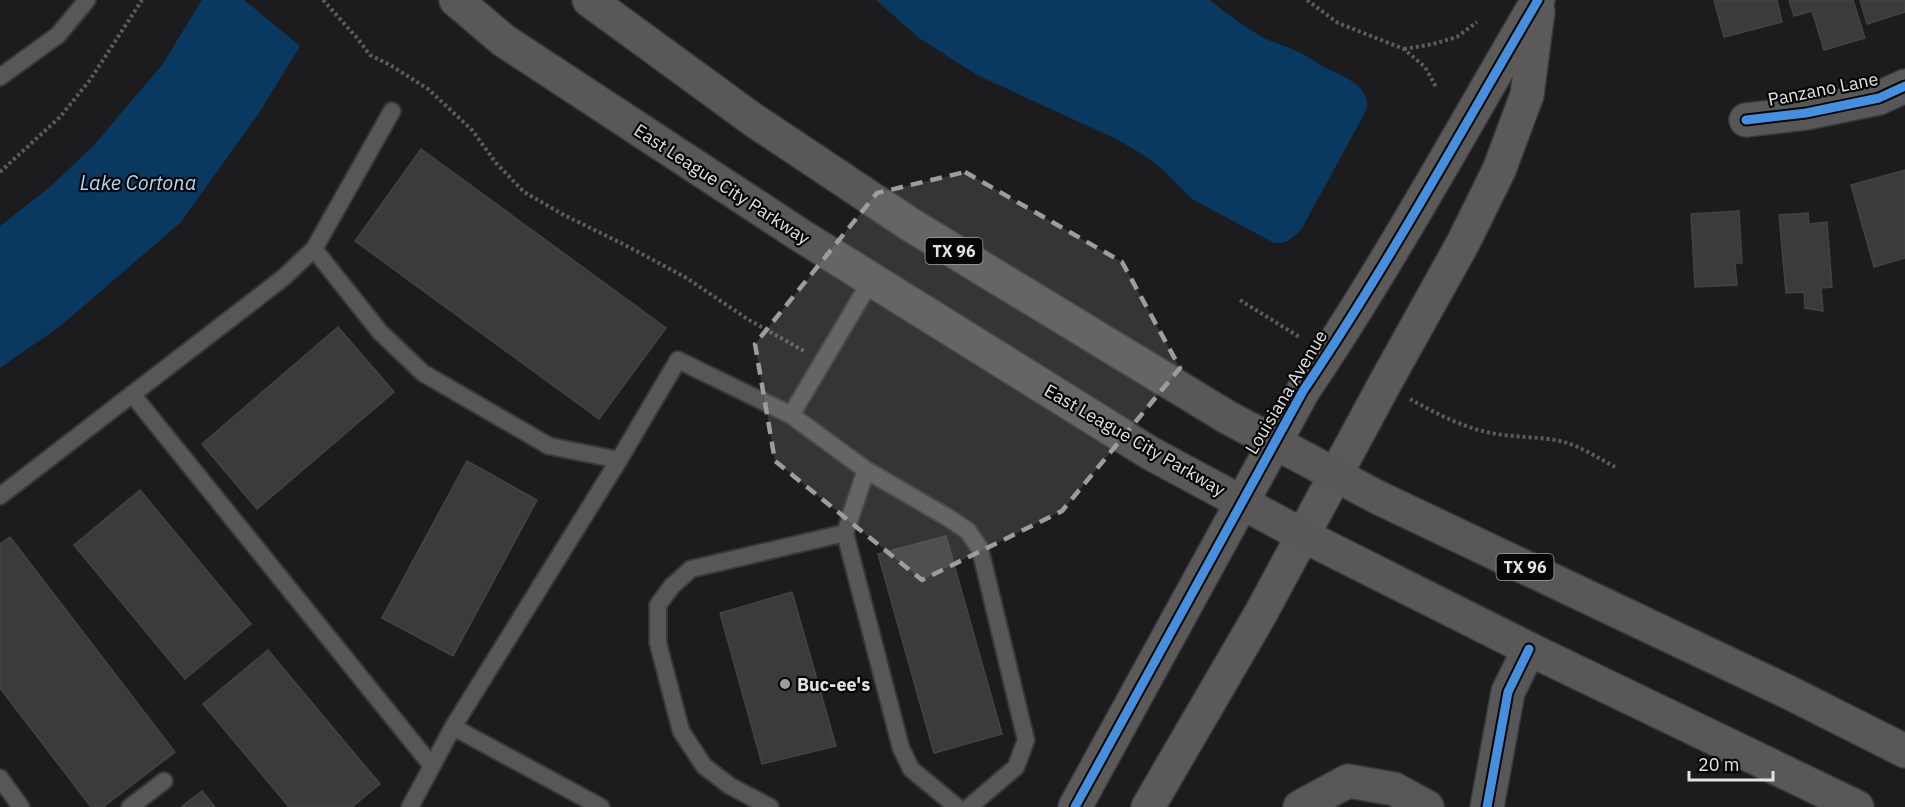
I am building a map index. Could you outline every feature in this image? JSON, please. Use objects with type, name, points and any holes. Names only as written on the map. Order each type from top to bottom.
[{"type":"main road","name":"East League City Parkway","points":[[456,0],[503,40],[800,235],[1150,453],[1304,536],[1529,649],[1857,807]]},
{"type":"main road","name":"TX 96","points":[[589,0],[752,119],[911,225],[1207,405],[1377,497],[1905,750]]},
{"type":"street","name":"Louisiana Avenue","points":[[1075,807],[1303,391],[1426,193],[1539,0]]},
{"type":"street","name":"Louisiana Avenue","points":[[1148,807],[1304,536],[1463,243],[1499,170],[1527,95],[1539,0]]},
{"type":"street","name":"Panzano Lane","points":[[1746,120],[1806,113],[1879,98],[1905,86]]},
{"type":"street","points":[[1488,807],[1508,692],[1529,649]]},
{"type":"street","points":[[1300,807],[1348,782],[1394,789],[1427,807]]},
{"type":"lane","points":[[0,77],[58,35],[87,0]]},
{"type":"lane","points":[[0,496],[283,278],[314,249],[392,111]]},
{"type":"lane","points":[[314,249],[380,332],[423,373],[549,446],[619,460]]},
{"type":"lane","points":[[791,415],[872,279]]},
{"type":"lane","points":[[410,807],[453,727],[619,460],[678,360],[791,415],[866,470],[947,516],[968,531],[980,549],[1026,740],[1016,767],[969,807]]},
{"type":"lane","points":[[132,394],[432,766]]},
{"type":"lane","points":[[866,470],[845,533],[901,748],[911,769],[957,807]]},
{"type":"lane","points":[[770,807],[730,786],[704,766],[681,731],[658,643],[658,605],[672,586],[690,569],[845,533]]},
{"type":"lane","points":[[453,727],[601,807]]},
{"type":"lane","points":[[0,778],[21,807]]},
{"type":"lane","points":[[130,807],[164,781]]},
{"type":"path","points":[[0,172],[60,117],[90,80],[142,0]]},
{"type":"path","points":[[323,0],[370,56],[390,65],[428,89],[472,130],[496,163],[524,192],[685,277],[749,320],[823,362]]},
{"type":"path","points":[[1307,0],[1338,23],[1404,49],[1425,67],[1436,87]]},
{"type":"path","points":[[1404,49],[1457,37],[1477,22]]},
{"type":"path","points":[[1240,300],[1328,354]]},
{"type":"path","points":[[1384,385],[1429,410],[1468,426],[1509,436],[1564,442],[1614,466]]},
{"type":"highlighted area","points":[[965,172],[1122,262],[1180,368],[1062,511],[922,580],[775,461],[755,344],[877,193]]},
{"type":"water","name":"Lake Cortona","points":[[202,0],[244,0],[300,46],[259,113],[180,223],[59,327],[0,368],[0,226],[50,187],[94,145],[162,65]]},
{"type":"water","points":[[876,0],[1210,0],[1259,35],[1301,53],[1353,82],[1364,94],[1367,109],[1301,230],[1286,242],[1274,243],[1192,199],[1162,169],[1116,139],[977,75],[919,38]]},
{"type":"building","points":[[1714,0],[1777,0],[1782,22],[1724,37]]},
{"type":"building","points":[[1789,0],[1853,0],[1865,38],[1824,50],[1812,11],[1794,16]]},
{"type":"building","points":[[1860,0],[1905,0],[1905,12],[1867,24]]},
{"type":"building","points":[[421,149],[666,328],[599,419],[355,241]]},
{"type":"building","points":[[1905,170],[1905,258],[1874,267],[1851,185]]},
{"type":"building","points":[[1739,211],[1742,263],[1735,263],[1737,285],[1695,287],[1691,214]]},
{"type":"building","points":[[1808,213],[1809,224],[1827,222],[1832,287],[1821,288],[1823,311],[1805,308],[1804,292],[1786,293],[1779,215]]},
{"type":"building","points":[[338,327],[394,392],[257,509],[202,444]]},
{"type":"building","points":[[467,461],[537,500],[453,656],[382,618]]},
{"type":"building","points":[[140,490],[251,624],[185,679],[74,545]]},
{"type":"building","points":[[946,536],[1002,734],[934,753],[878,554]]},
{"type":"building","points":[[10,537],[175,752],[103,807],[91,807],[0,688],[0,544]]},
{"type":"building","points":[[792,592],[836,746],[762,764],[720,613]]},
{"type":"building","points":[[268,650],[380,784],[352,807],[289,807],[203,704]]},
{"type":"building","points":[[202,791],[215,807],[181,807]]},
{"type":"cycle path","points":[[1075,807],[1303,391],[1394,246],[1538,0]]},
{"type":"cycle path","points":[[1746,120],[1806,113],[1879,98],[1905,86]]},
{"type":"cycle path","points":[[1487,807],[1508,692],[1529,649]]},
{"type":"place","name":"Buc-ee's","points":[[785,684]]}]
